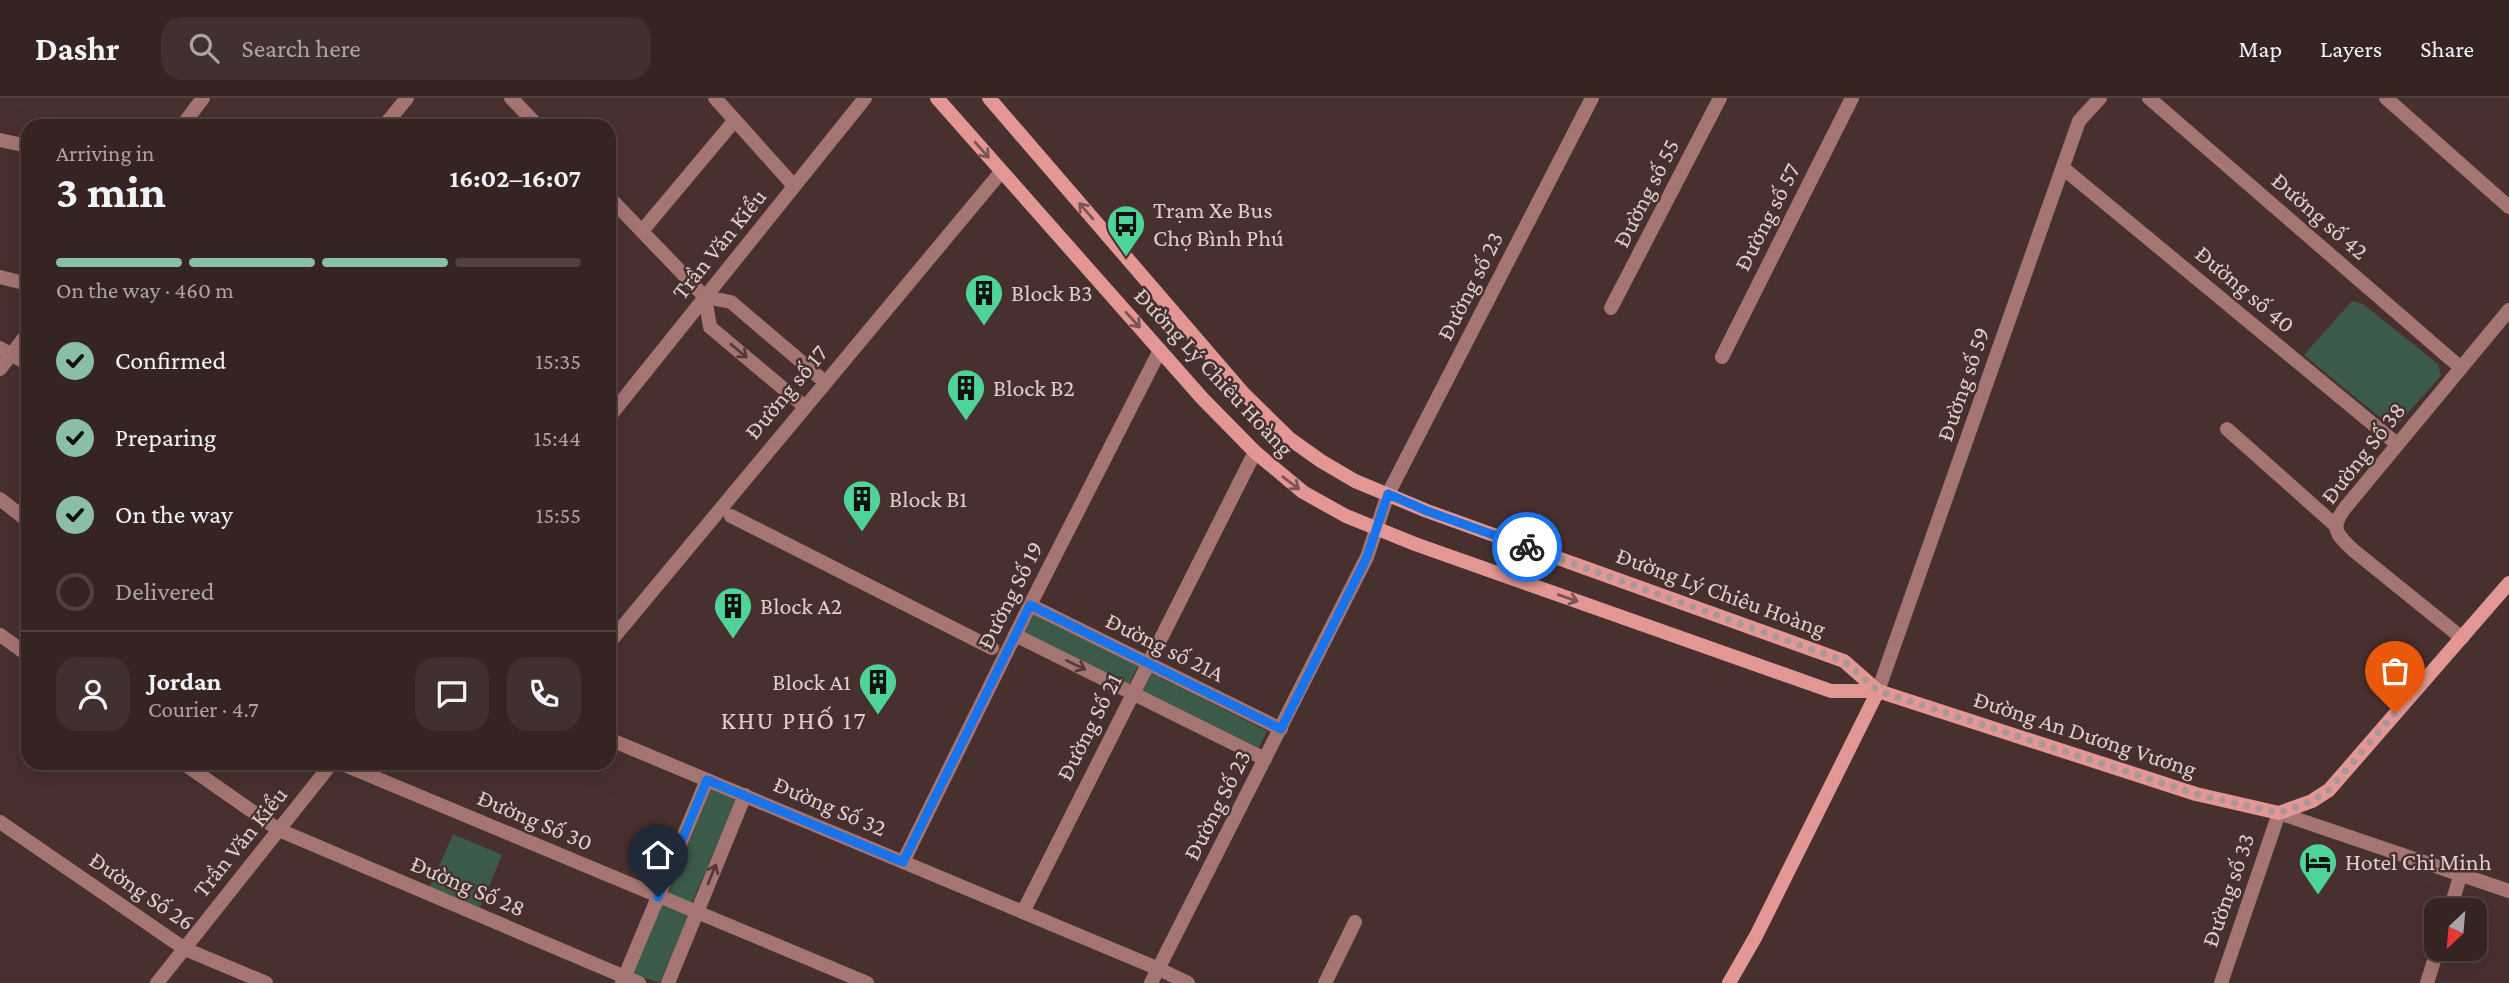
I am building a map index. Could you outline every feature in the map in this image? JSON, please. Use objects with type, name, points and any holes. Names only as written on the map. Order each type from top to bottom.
[{"type":"main road","name":"Đường Lý Chiêu Hoàng","points":[[937,98],[1160,350],[1255,452],[1303,492],[1346,516],[1376,528],[1831,691],[1878,691]]},
{"type":"main road","name":"Đường Lý Chiêu Hoàng","points":[[989,98],[1268,419],[1321,461],[1354,481],[1427,511],[1844,661],[1878,691]]},
{"type":"main road","points":[[2279,813],[2312,801],[2329,790],[2509,583]]},
{"type":"main road","name":"Đường An Dương Vương","points":[[1878,691],[2196,794],[2279,813]]},
{"type":"main road","points":[[1729,983],[1756,936],[1878,691]]},
{"type":"street","points":[[187,119],[203,98]]},
{"type":"street","points":[[390,119],[407,98]]},
{"type":"street","points":[[511,98],[531,119]]},
{"type":"street","points":[[715,98],[794,186]]},
{"type":"street","name":"Trần Văn Kiểu","points":[[616,408],[864,98]]},
{"type":"street","name":"Đường số 23","points":[[1388,494],[1592,98]]},
{"type":"street","name":"Đường số 55","points":[[1611,308],[1720,98]]},
{"type":"street","name":"Đường số 57","points":[[1722,357],[1852,98]]},
{"type":"street","name":"Đường số 59","points":[[1878,691],[2080,121],[2100,98]]},
{"type":"street","name":"Đường số 42","points":[[2149,98],[2461,368]]},
{"type":"street","points":[[2386,98],[2509,207]]},
{"type":"street","points":[[642,231],[735,120]]},
{"type":"street","points":[[0,140],[21,144]]},
{"type":"street","name":"Đường số 40","points":[[2063,168],[2397,444]]},
{"type":"street","name":"Đường số 17","points":[[616,634],[1001,172]]},
{"type":"street","points":[[616,204],[705,297],[710,327],[804,406]]},
{"type":"street","points":[[0,278],[21,282]]},
{"type":"street","points":[[705,297],[731,302],[825,382]]},
{"type":"street","name":"Đường Số 38","points":[[2462,638],[2353,550],[2343,540],[2335,525],[2345,508],[2509,310]]},
{"type":"street","points":[[0,369],[6,351],[21,338]]},
{"type":"street","name":"Đường Số 19","points":[[903,862],[1160,350]]},
{"type":"street","points":[[2227,429],[2335,525]]},
{"type":"street","name":"Đường Số 21","points":[[1023,912],[1255,452]]},
{"type":"street","name":"Đường Số 23","points":[[1152,983],[1367,557],[1388,494]]},
{"type":"street","points":[[0,499],[21,516]]},
{"type":"street","points":[[731,516],[992,648]]},
{"type":"street","name":"Đường số 21A","points":[[1030,605],[1281,729]]},
{"type":"street","points":[[0,635],[21,650]]},
{"type":"street","points":[[1015,635],[1265,759]]},
{"type":"street","name":"Đường Số 32","points":[[616,742],[1188,983]]},
{"type":"street","points":[[193,770],[279,830]]},
{"type":"street","name":"Trần Văn Kiểu","points":[[157,983],[326,770]]},
{"type":"street","name":"Đường Số 30","points":[[357,770],[867,983]]},
{"type":"street","points":[[624,980],[707,780]]},
{"type":"street","points":[[668,983],[745,796]]},
{"type":"street","points":[[2279,813],[2509,891]]},
{"type":"street","name":"Đường số 33","points":[[2221,983],[2279,813]]},
{"type":"street","name":"Đường Số 26","points":[[0,822],[185,948],[266,983]]},
{"type":"street","name":"Đường Số 28","points":[[279,830],[624,980],[639,983]]},
{"type":"street","points":[[2453,898],[2460,873]]},
{"type":"street","points":[[1325,983],[1355,922]]},
{"type":"street","points":[[2427,983],[2434,961]]},
{"type":"green space","points":[[2352,301],[2363,304],[2438,364],[2441,376],[2398,424],[2388,424],[2304,355]]},
{"type":"green space","points":[[1033,614],[1138,666],[1129,684],[1024,632]]},
{"type":"green space","points":[[1150,672],[1267,731],[1259,748],[1140,690]]},
{"type":"green space","points":[[711,789],[736,800],[692,903],[668,893]]},
{"type":"green space","points":[[453,834],[502,855],[479,910],[429,889]]},
{"type":"green space","points":[[662,905],[688,916],[660,983],[633,974]]},
{"type":"way so far","points":[[1527,547],[1844,661],[1878,691],[2196,794],[2279,813],[2312,801],[2329,790],[2395,713]]},
{"type":"place","name":"Trạm Xe Bus Chợ Bình Phú","points":[[1126,258]]},
{"type":"place","name":"Block B3","points":[[984,327]]},
{"type":"place","name":"Block B2","points":[[966,422]]},
{"type":"place","name":"Block B1","points":[[862,533]]},
{"type":"place","name":"Block A2","points":[[733,640]]},
{"type":"place","name":"Block A1","points":[[878,716]]},
{"type":"place","name":"Hotel Chi Minh","points":[[2318,896]]},
{"type":"district","name":"KHU PHỐ 17","points":[[794,720]]},
{"type":"route","points":[[658,897],[707,780],[903,862],[1030,605],[1281,729],[1367,557],[1388,494],[1527,547]]}]
